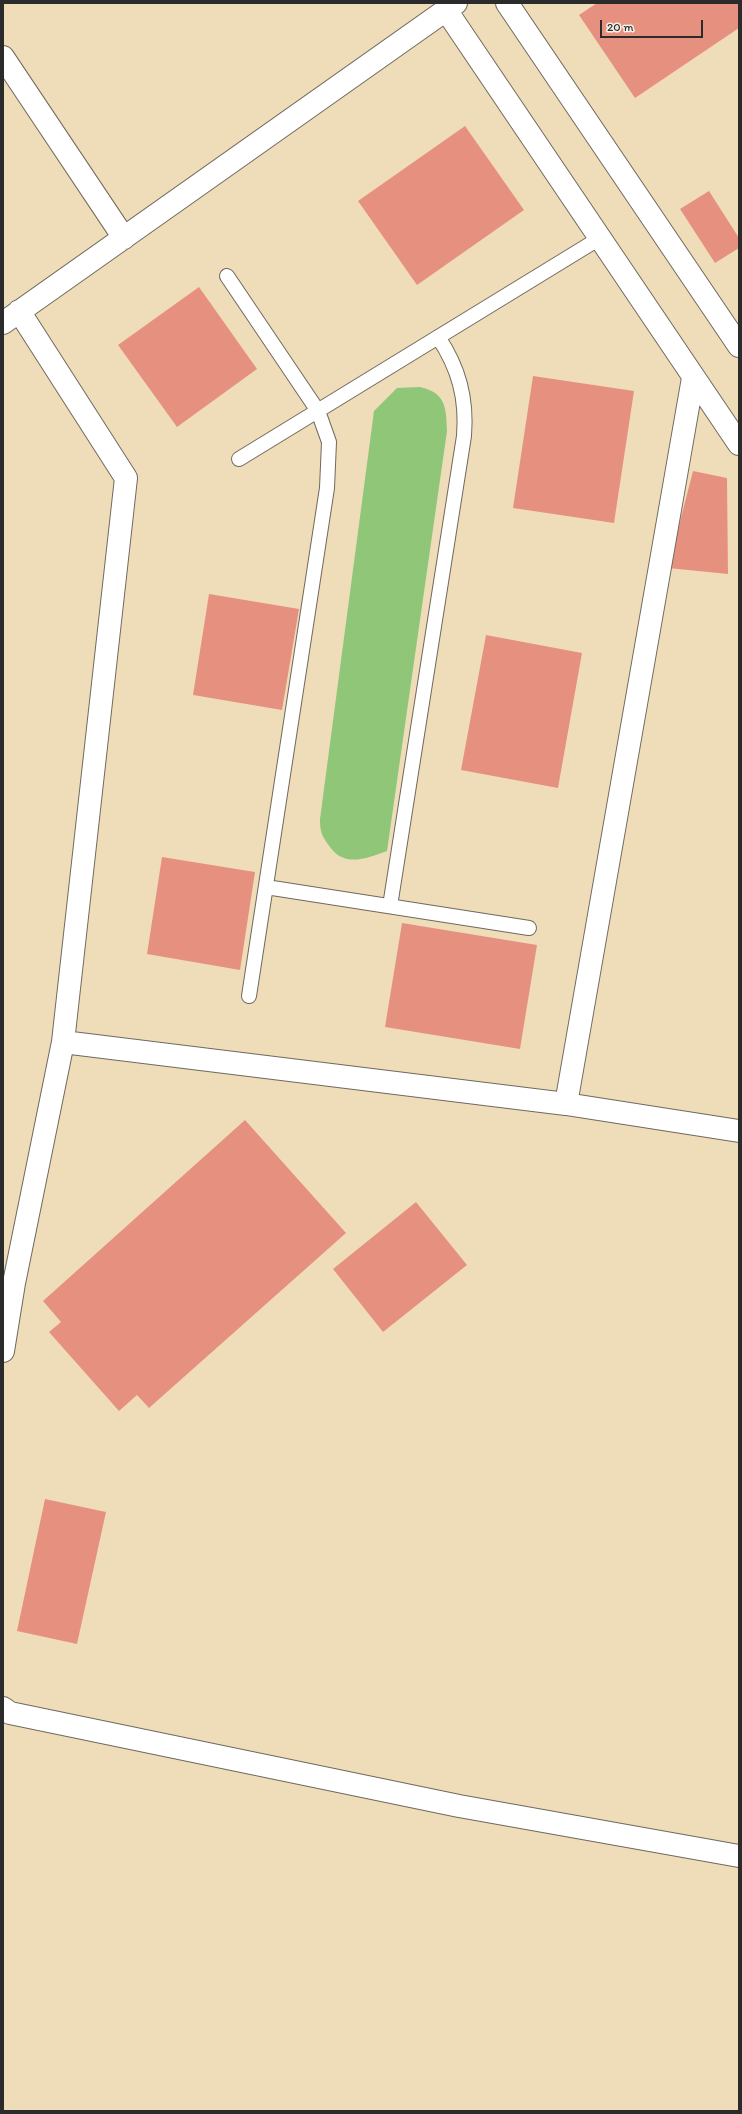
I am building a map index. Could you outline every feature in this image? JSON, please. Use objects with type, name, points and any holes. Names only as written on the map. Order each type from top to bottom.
[{"type":"street","points":[[507,3],[739,346]]},
{"type":"street","points":[[3,1351],[14,1283],[63,1042],[126,478],[11,317],[451,6],[600,238],[693,378],[739,444]]},
{"type":"street","points":[[3,57],[124,238]]},
{"type":"street","points":[[566,1104],[693,378]]},
{"type":"street","points":[[63,1042],[566,1104],[739,1131]]},
{"type":"street","points":[[3,1708],[10,1713],[459,1806],[739,1856]]},
{"type":"lane","points":[[239,459],[600,238]]},
{"type":"lane","points":[[227,276],[318,411],[329,442],[327,488],[250,996]]},
{"type":"lane","points":[[390,906],[466,419],[461,384],[456,368],[438,337]]},
{"type":"lane","points":[[266,887],[528,928]]},
{"type":"green space","points":[[420,387],[435,393],[440,397],[445,408],[447,431],[387,851],[357,860],[349,859],[342,857],[330,847],[322,834],[320,819],[374,411],[397,388]]},
{"type":"building","points":[[597,3],[739,3],[739,28],[635,98],[579,15]]},
{"type":"building","points":[[465,126],[524,210],[417,285],[358,201]]},
{"type":"building","points":[[709,191],[739,238],[739,248],[715,263],[680,209]]},
{"type":"building","points":[[199,287],[257,369],[177,427],[118,345]]},
{"type":"building","points":[[533,376],[634,391],[614,523],[513,508]]},
{"type":"building","points":[[693,471],[727,478],[728,574],[668,568]]},
{"type":"building","points":[[209,594],[299,609],[282,710],[193,695]]},
{"type":"building","points":[[486,635],[582,653],[558,788],[461,770]]},
{"type":"building","points":[[162,857],[255,872],[240,970],[147,954]]},
{"type":"building","points":[[402,923],[537,945],[520,1049],[385,1027]]},
{"type":"building","points":[[245,1120],[346,1233],[149,1408],[137,1395],[119,1411],[49,1332],[61,1322],[43,1301]]},
{"type":"building","points":[[416,1202],[467,1265],[383,1332],[333,1269]]},
{"type":"building","points":[[45,1499],[106,1512],[77,1644],[17,1631]]}]
